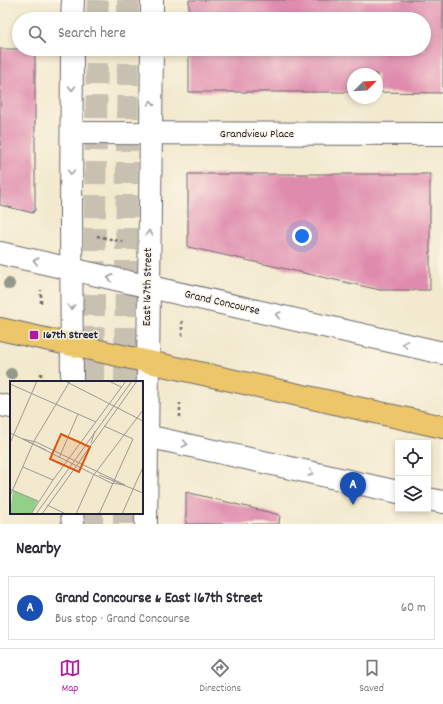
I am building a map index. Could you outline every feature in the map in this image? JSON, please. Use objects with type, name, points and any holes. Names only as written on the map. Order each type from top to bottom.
[{"type":"main road","points":[[0,329],[443,427]]},
{"type":"street","points":[[72,0],[72,12]]},
{"type":"street","points":[[152,0],[152,12]]},
{"type":"street","points":[[72,56],[72,381]]},
{"type":"street","name":"East 167th Street","points":[[146,524],[144,435],[147,362],[152,56]]},
{"type":"street","name":"Grandview Place","points":[[72,133],[443,134]]},
{"type":"street","name":"Grand Concourse","points":[[0,253],[443,353]]},
{"type":"street","points":[[0,405],[10,407]]},
{"type":"street","points":[[144,435],[395,491]]},
{"type":"street","points":[[431,500],[443,502]]},
{"type":"path","points":[[91,235],[125,243]]},
{"type":"path","points":[[41,288],[41,303]]},
{"type":"path","points":[[41,372],[41,381]]},
{"type":"building","points":[[189,0],[443,0],[443,93],[383,92],[383,68],[347,68],[347,92],[189,92],[189,56],[431,56],[431,12],[189,12]]},
{"type":"building","points":[[0,49],[12,49],[12,56],[35,56],[35,211],[33,211],[33,213],[0,205]]},
{"type":"building","points":[[188,174],[430,174],[430,290],[380,290],[188,247]]},
{"type":"building","points":[[186,492],[280,515],[279,524],[186,524]]},
{"type":"tunnel","points":[[97,12],[98,0]]},
{"type":"tunnel","points":[[128,0],[128,12]]},
{"type":"tunnel","points":[[93,381],[97,56]]},
{"type":"tunnel","points":[[125,381],[128,56]]},
{"type":"tunnel","points":[[92,514],[92,524]]},
{"type":"tunnel","points":[[124,514],[124,524]]},
{"type":"place","name":"167th Street","points":[[34,335]]},
{"type":"place","name":"Grand Concourse & East 167th Street","points":[[353,505]]}]
